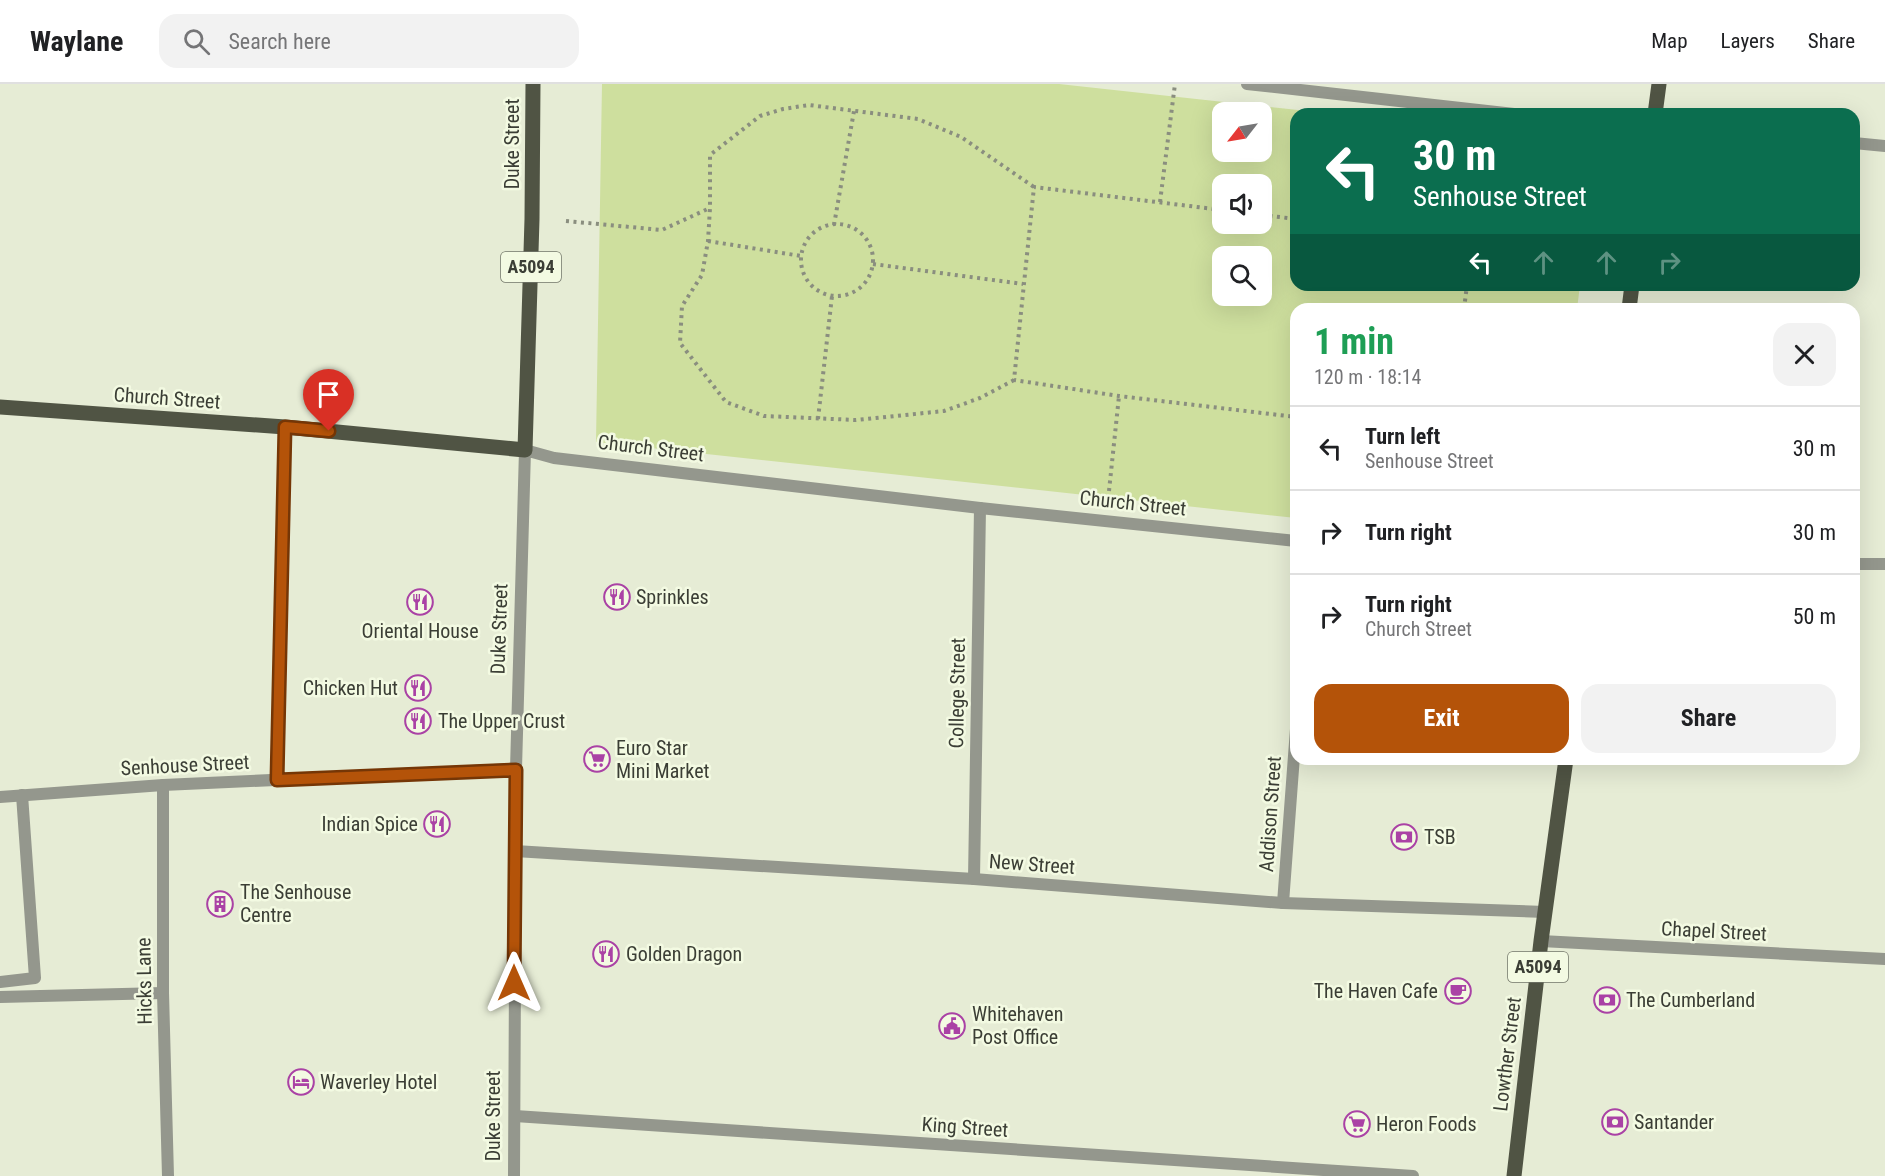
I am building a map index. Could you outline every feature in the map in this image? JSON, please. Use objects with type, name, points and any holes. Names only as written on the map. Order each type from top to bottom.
[{"type":"main road","name":"Duke Street","points":[[525,450],[532,219],[533,84]]},
{"type":"main road","points":[[1656,108],[1659,84]]},
{"type":"main road","name":"Church Street","points":[[0,407],[285,427],[525,450]]},
{"type":"main road","name":"Lowther Street","points":[[1514,1176],[1541,942],[1565,765]]},
{"type":"street","points":[[1247,84],[1298,87],[1466,108]]},
{"type":"street","points":[[1860,144],[1885,146]]},
{"type":"street","points":[[277,780],[285,427]]},
{"type":"street","name":"Church Street","points":[[525,450],[566,459],[980,508],[1290,540]]},
{"type":"street","name":"Duke Street","points":[[514,1176],[516,770],[525,450]]},
{"type":"street","name":"College Street","points":[[974,879],[980,508]]},
{"type":"street","points":[[1860,564],[1885,564]]},
{"type":"street","name":"Addison Street","points":[[1283,903],[1293,765]]},
{"type":"street","name":"Senhouse Street","points":[[0,797],[163,785],[516,770]]},
{"type":"street","name":"Hicks Lane","points":[[163,785],[163,993],[168,1176]]},
{"type":"street","points":[[0,981],[35,978],[22,795]]},
{"type":"street","name":"New Street","points":[[515,851],[974,879],[1283,903],[1545,912]]},
{"type":"street","name":"Chapel Street","points":[[1541,942],[1885,959]]},
{"type":"street","points":[[0,997],[163,993]]},
{"type":"street","name":"King Street","points":[[514,1116],[1413,1176]]},
{"type":"path","points":[[1160,202],[1175,84]]},
{"type":"path","points":[[1212,209],[1034,187],[961,137],[918,119],[809,105],[783,109],[760,116],[710,155],[708,242],[702,275],[682,306],[680,343],[726,402],[764,416],[856,420],[944,411],[981,398],[1014,380],[1119,396],[1290,416]]},
{"type":"path","points":[[834,225],[854,111]]},
{"type":"path","points":[[1014,380],[1034,187]]},
{"type":"path","points":[[532,219],[662,230],[710,208]]},
{"type":"path","points":[[1272,216],[1290,218]]},
{"type":"path","points":[[834,225],[847,225],[858,231],[872,251],[873,264],[869,276],[863,285],[844,296],[832,296],[812,286],[805,278],[801,267],[801,256],[805,244],[812,234],[822,227],[834,225]]},
{"type":"path","points":[[708,242],[801,256]]},
{"type":"path","points":[[873,264],[1023,284]]},
{"type":"path","points":[[818,419],[832,296]]},
{"type":"path","points":[[1107,521],[1119,396]]},
{"type":"green space","points":[[602,84],[1059,84],[1225,102],[1212,102],[1212,162],[1272,162],[1272,107],[1290,109],[1290,291],[1579,291],[1578,303],[1290,303],[1290,517],[596,442]]},
{"type":"place","name":"Sprinkles","points":[[617,597]]},
{"type":"place","name":"Oriental House","points":[[420,602]]},
{"type":"place","name":"Chicken Hut","points":[[418,688]]},
{"type":"place","name":"The Upper Crust","points":[[418,721]]},
{"type":"place","name":"Euro Star Mini Market","points":[[597,759]]},
{"type":"place","name":"Indian Spice","points":[[437,824]]},
{"type":"place","name":"TSB","points":[[1404,837]]},
{"type":"place","name":"The Senhouse Centre","points":[[220,904]]},
{"type":"place","name":"Golden Dragon","points":[[606,954]]},
{"type":"place","name":"The Haven Cafe","points":[[1458,991]]},
{"type":"place","name":"The Cumberland","points":[[1607,1000]]},
{"type":"place","name":"Whitehaven Post Office","points":[[952,1026]]},
{"type":"place","name":"Waverley Hotel","points":[[301,1082]]},
{"type":"place","name":"Santander","points":[[1615,1122]]},
{"type":"place","name":"Heron Foods","points":[[1357,1124]]},
{"type":"route","points":[[329,431],[285,427],[277,780],[516,770],[514,983]]}]
